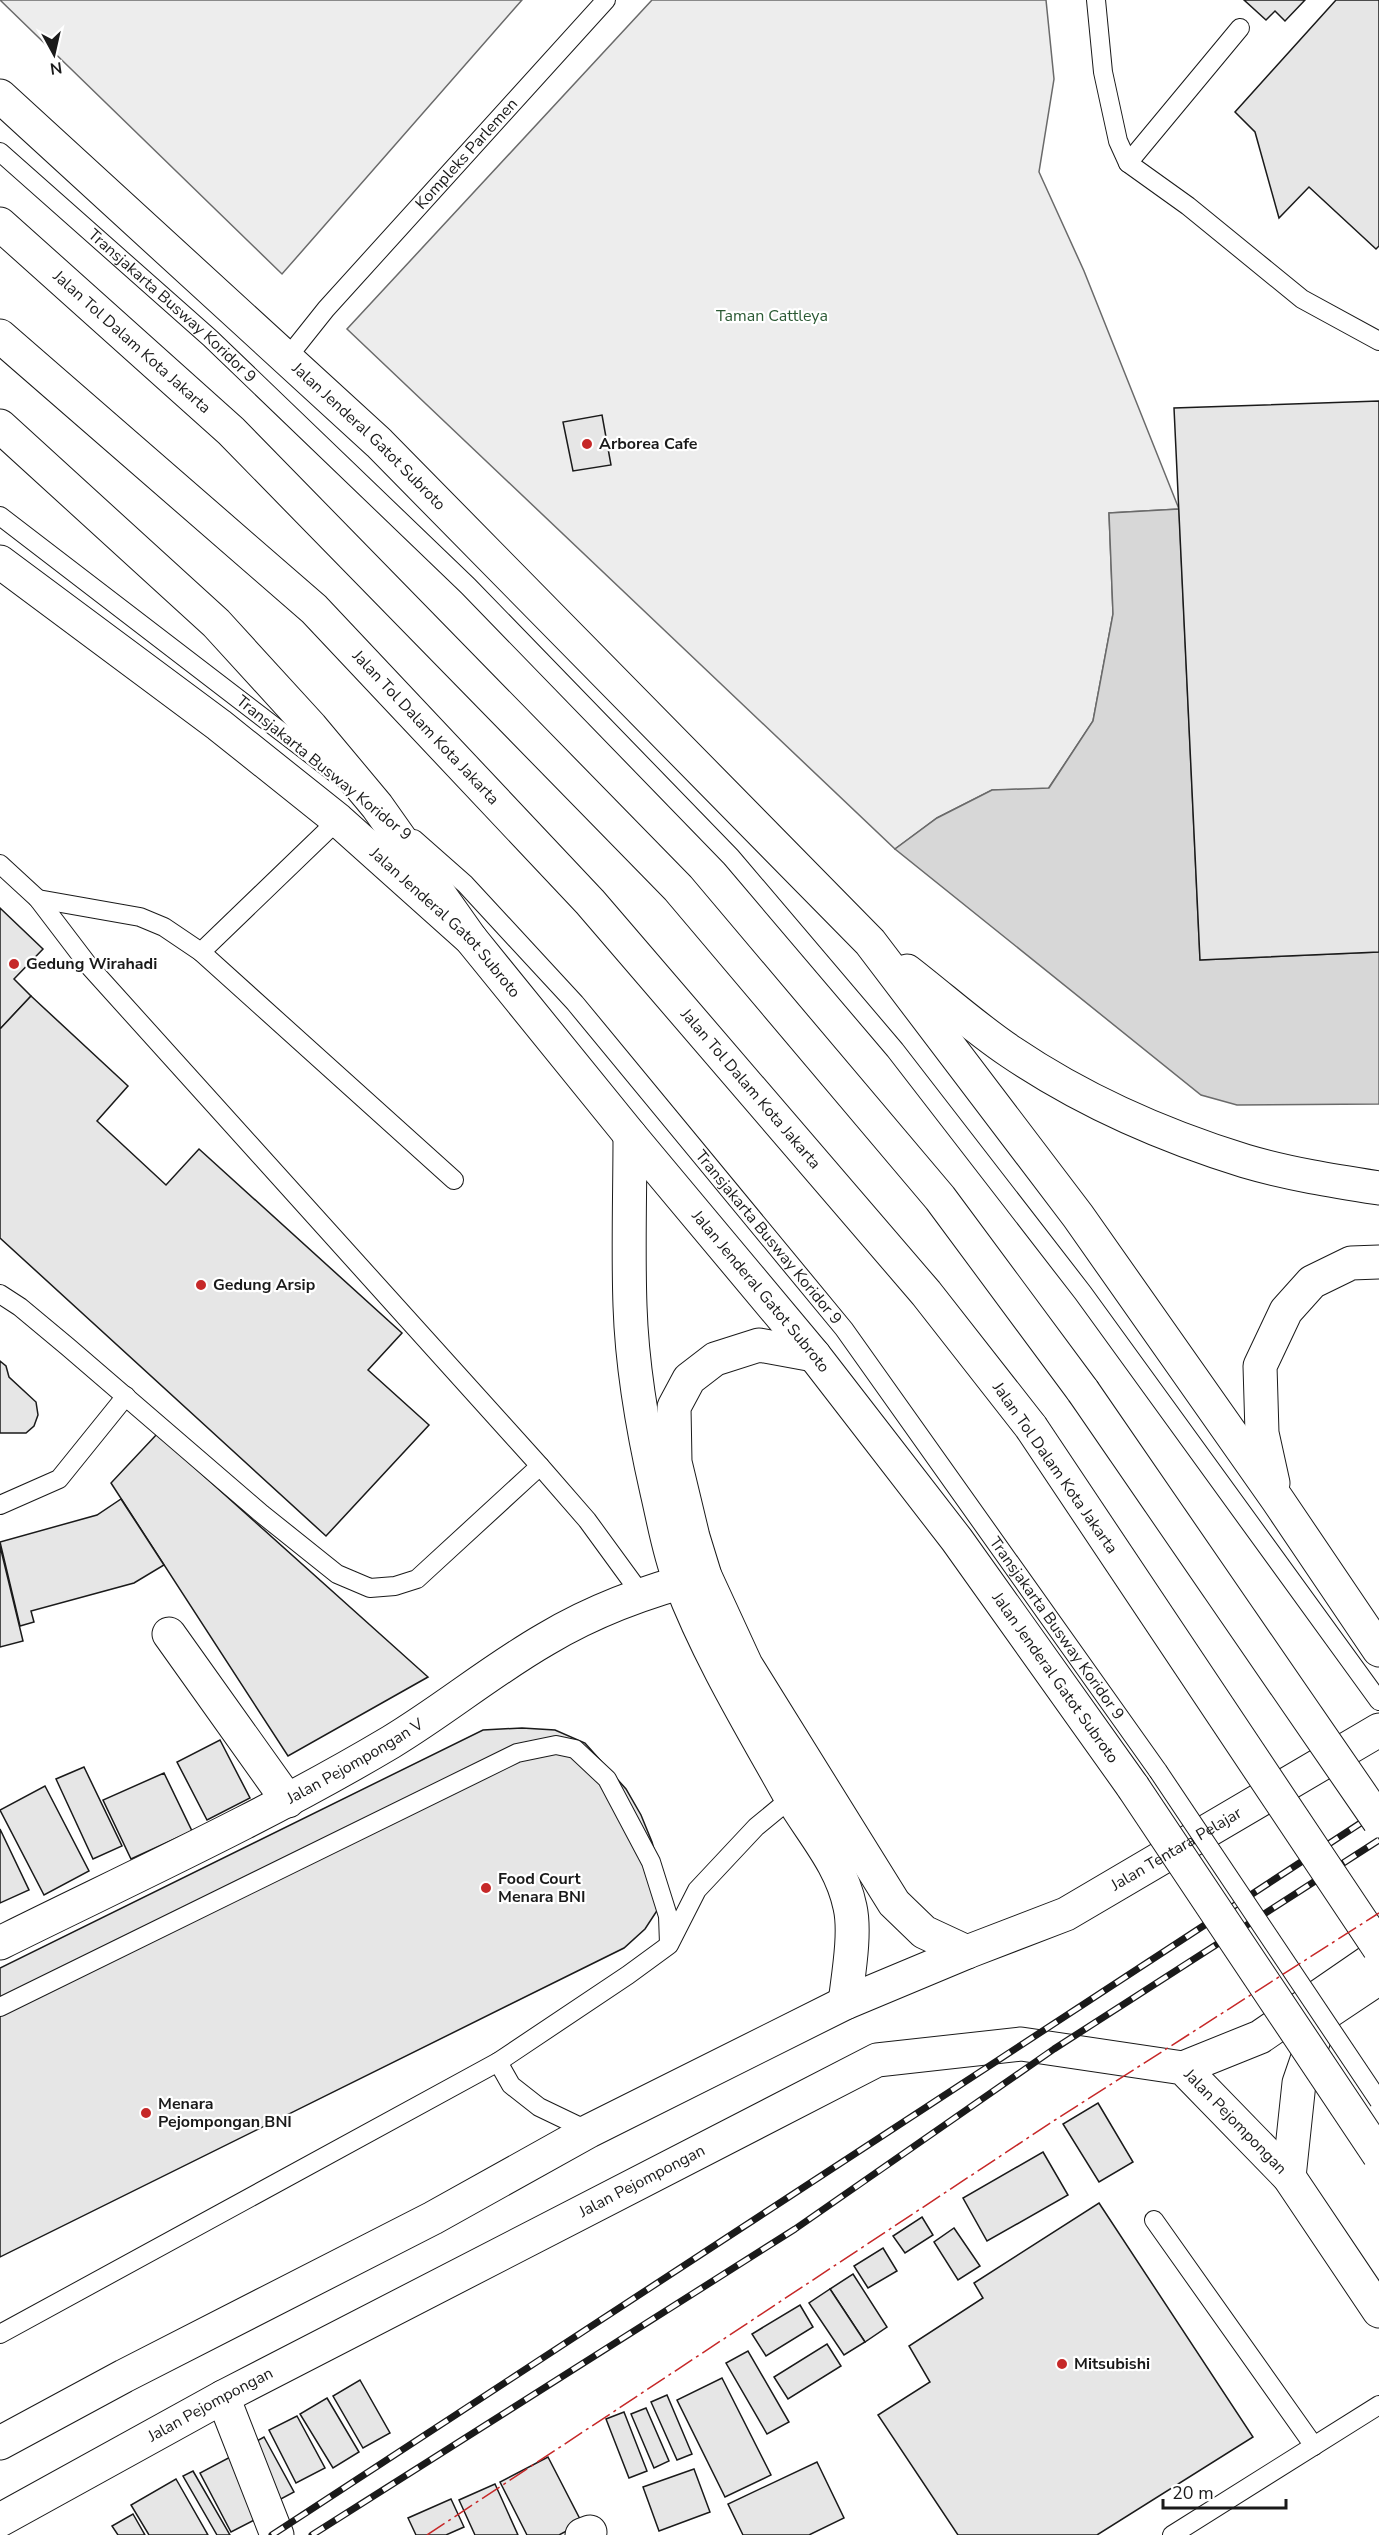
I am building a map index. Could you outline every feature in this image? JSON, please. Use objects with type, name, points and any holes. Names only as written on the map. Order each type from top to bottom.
[{"type":"main road","name":"Jalan Jenderal Gatot Subroto","points":[[0,96],[387,451],[870,942],[1078,1216],[1280,1503],[1368,1659]]},
{"type":"main road","name":"Jalan Tol Dalam Kota Jakarta","points":[[0,224],[231,431],[678,888],[940,1198],[1083,1391],[1379,1821]]},
{"type":"main road","name":"Jalan Tol Dalam Kota Jakarta","points":[[0,336],[314,609],[590,902],[926,1293],[1031,1427],[1379,1948]]},
{"type":"main road","points":[[0,426],[216,623],[311,727],[377,806],[471,939]]},
{"type":"main road","name":"Jalan Jenderal Gatot Subroto","points":[[0,562],[219,725],[338,820],[471,939],[630,1135],[814,1355],[1146,1779],[1379,2155]]},
{"type":"main road","points":[[870,942],[1010,1052],[1066,1086],[1187,1142],[1247,1162],[1318,1178],[1379,1188]]},
{"type":"main road","points":[[630,1135],[630,1306],[642,1426],[669,1548],[693,1579]]},
{"type":"main road","points":[[1280,1503],[1262,1433],[1260,1366],[1286,1311],[1312,1282],[1351,1263],[1379,1263]]},
{"type":"main road","points":[[814,1355],[759,1345],[715,1359],[688,1379],[674,1407],[675,1462],[693,1537],[693,1579],[717,1661],[805,1789],[894,1903],[924,1932],[968,1952]]},
{"type":"main road","name":"Jalan Pejompongan V","points":[[0,1942],[288,1801],[393,1741],[545,1639],[592,1614],[641,1594],[693,1579]]},
{"type":"main road","points":[[170,1634],[288,1801]]},
{"type":"main road","name":"Jalan Tentara Pelajar","points":[[968,1952],[1066,1914],[1379,1730]]},
{"type":"main road","points":[[805,1789],[825,1847],[841,1876],[851,1909],[850,1964],[845,2003]]},
{"type":"main road","points":[[0,2443],[124,2376],[433,2218],[589,2131],[845,2003],[968,1952]]},
{"type":"main road","points":[[1183,2068],[1260,2037],[1379,1955]]},
{"type":"main road","points":[[1379,1978],[1322,2016],[1299,2082],[1289,2177],[1379,2311]]},
{"type":"main road","name":"Jalan Pejompongan","points":[[0,2520],[223,2397],[877,2060],[1021,2044],[1183,2068],[1289,2177]]},
{"type":"main road","points":[[223,2397],[277,2535]]},
{"type":"lane","name":"Kompleks Parlemen","points":[[287,358],[326,309],[606,0]]},
{"type":"lane","points":[[1096,0],[1102,72],[1118,141],[1128,163],[1188,206],[1302,299],[1379,340]]},
{"type":"lane","points":[[1128,163],[1240,28]]},
{"type":"lane","name":"Transjakarta Busway Koridor 9","points":[[0,152],[210,338],[468,585],[730,857],[902,1059],[1368,1659],[1379,1701]]},
{"type":"lane","name":"Transjakarta Busway Koridor 9","points":[[0,516],[377,806],[465,884],[575,1003],[844,1329],[1146,1779],[1379,2101]]},
{"type":"lane","points":[[201,952],[338,820]]},
{"type":"lane","points":[[0,864],[38,899],[105,983],[540,1466],[587,1520],[641,1594]]},
{"type":"lane","points":[[38,899],[141,917],[164,927],[201,952],[454,1180]]},
{"type":"lane","points":[[0,1281],[126,1396]]},
{"type":"lane","points":[[0,1294],[20,1307],[262,1514],[337,1574],[370,1588],[395,1586],[417,1579],[540,1466]]},
{"type":"lane","points":[[0,1505],[59,1479],[126,1396]]},
{"type":"lane","points":[[0,2007],[517,1753],[556,1745],[575,1749],[607,1779],[651,1862],[668,1916],[669,1945]]},
{"type":"lane","points":[[0,2334],[498,2062],[669,1945],[697,1890],[756,1827],[805,1789]]},
{"type":"lane","points":[[498,2062],[511,2085],[539,2107],[589,2131]]},
{"type":"lane","points":[[1154,2220],[1314,2446]]},
{"type":"lane","points":[[1173,2535],[1379,2405]]},
{"type":"shaded area","points":[[0,0],[522,0],[282,274]]},
{"type":"shaded area","name":"Taman Cattleya","points":[[652,0],[1046,0],[1054,79],[1039,172],[1084,271],[1179,509],[1109,513],[1113,614],[1093,721],[1048,789],[992,790],[937,818],[895,849],[347,329]]},
{"type":"shaded area","points":[[1179,509],[1200,960],[1379,952],[1379,1104],[1237,1105],[1201,1095],[895,849],[937,818],[992,790],[1049,788],[1093,721],[1113,614],[1109,513]]},
{"type":"building","points":[[1244,0],[1305,0],[1285,21],[1275,11],[1266,20]]},
{"type":"building","points":[[1336,0],[1379,0],[1379,246],[1376,249],[1309,187],[1279,218],[1255,132],[1235,112]]},
{"type":"building","points":[[1379,401],[1379,952],[1200,960],[1174,408]]},
{"type":"building","name":"Arborea Cafe","points":[[602,415],[611,465],[573,471],[563,422]]},
{"type":"building","name":"Gedung Wirahadi","points":[[0,908],[43,949],[14,979],[31,996],[0,1029]]},
{"type":"building","name":"Gedung Arsip","points":[[31,996],[128,1086],[97,1121],[166,1185],[199,1149],[402,1333],[368,1370],[429,1425],[326,1536],[0,1238],[0,1029]]},
{"type":"building","points":[[0,1361],[6,1366],[9,1377],[36,1402],[38,1415],[34,1426],[26,1433],[0,1433]]},
{"type":"building","points":[[157,1434],[428,1677],[288,1756],[111,1483]]},
{"type":"building","points":[[121,1499],[164,1565],[134,1583],[31,1611],[34,1622],[20,1626],[0,1542],[97,1515]]},
{"type":"building","points":[[0,1546],[23,1641],[0,1647]]},
{"type":"building","name":"Menara Pejompongan BNI","points":[[522,1728],[555,1730],[585,1743],[626,1789],[641,1815],[660,1871],[662,1903],[645,1929],[624,1948],[0,2257],[0,1968],[483,1730]]},
{"type":"building","points":[[220,1740],[250,1798],[207,1820],[177,1762]]},
{"type":"building","points":[[84,1767],[122,1846],[93,1859],[56,1779]]},
{"type":"building","points":[[164,1773],[192,1831],[131,1859],[103,1800]]},
{"type":"building","points":[[45,1786],[89,1871],[44,1895],[0,1810]]},
{"type":"building","points":[[0,1829],[29,1890],[0,1903]]},
{"type":"building","points":[[1098,2103],[1133,2162],[1099,2182],[1063,2124]]},
{"type":"building","points":[[1043,2152],[1068,2195],[987,2241],[963,2198]]},
{"type":"building","name":"Mitsubishi","points":[[1099,2203],[1253,2437],[1097,2535],[958,2535],[878,2415],[930,2382],[909,2346],[983,2298],[974,2283]]},
{"type":"building","points":[[922,2217],[933,2235],[905,2253],[893,2236]]},
{"type":"building","points":[[954,2228],[980,2266],[958,2280],[934,2242]]},
{"type":"building","points":[[883,2248],[897,2271],[868,2288],[854,2266]]},
{"type":"building","points":[[853,2274],[887,2327],[865,2342],[830,2289]]},
{"type":"building","points":[[830,2289],[865,2342],[844,2355],[809,2303]]},
{"type":"building","points":[[800,2305],[813,2327],[766,2356],[752,2334]]},
{"type":"building","points":[[827,2344],[841,2366],[788,2399],[774,2377]]},
{"type":"building","points":[[748,2351],[789,2422],[767,2434],[726,2363]]},
{"type":"building","points":[[722,2378],[771,2475],[725,2497],[677,2400]]},
{"type":"building","points":[[360,2380],[390,2433],[363,2448],[333,2396]]},
{"type":"building","points":[[667,2395],[692,2454],[677,2460],[651,2402]]},
{"type":"building","points":[[327,2398],[359,2452],[333,2468],[300,2414]]},
{"type":"building","points":[[646,2408],[669,2461],[654,2468],[631,2414]]},
{"type":"building","points":[[624,2412],[647,2471],[629,2478],[606,2419]]},
{"type":"building","points":[[297,2416],[325,2468],[296,2483],[269,2430]]},
{"type":"building","points":[[264,2437],[294,2492],[279,2500],[248,2446]]},
{"type":"building","points":[[234,2455],[266,2514],[231,2532],[200,2473]]},
{"type":"building","points":[[548,2457],[582,2523],[559,2535],[527,2535],[500,2482]]},
{"type":"building","points":[[817,2462],[844,2518],[809,2535],[743,2535],[728,2504]]},
{"type":"building","points":[[694,2469],[710,2512],[659,2531],[643,2487]]},
{"type":"building","points":[[193,2471],[230,2535],[217,2535],[183,2476]]},
{"type":"building","points":[[176,2479],[208,2535],[149,2535],[131,2505]]},
{"type":"building","points":[[495,2484],[518,2535],[475,2535],[459,2500]]},
{"type":"building","points":[[451,2499],[464,2527],[446,2535],[416,2535],[408,2518]]},
{"type":"building","points":[[133,2514],[145,2535],[118,2535],[112,2526]]},
{"type":"railway","points":[[272,2535],[1379,1811]]},
{"type":"railway","points":[[312,2535],[795,2229],[1054,2049],[1379,1840]]},
{"type":"power","points":[[427,2535],[1055,2120],[1379,1913]]},
{"type":"place","name":"Arborea Cafe","points":[[587,444]]},
{"type":"place","name":"Gedung Wirahadi","points":[[14,964]]},
{"type":"place","name":"Gedung Arsip","points":[[201,1285]]},
{"type":"place","name":"Food Court Menara BNI","points":[[486,1888]]},
{"type":"place","name":"Menara Pejompongan BNI","points":[[146,2113]]},
{"type":"place","name":"Mitsubishi","points":[[1062,2364]]}]
